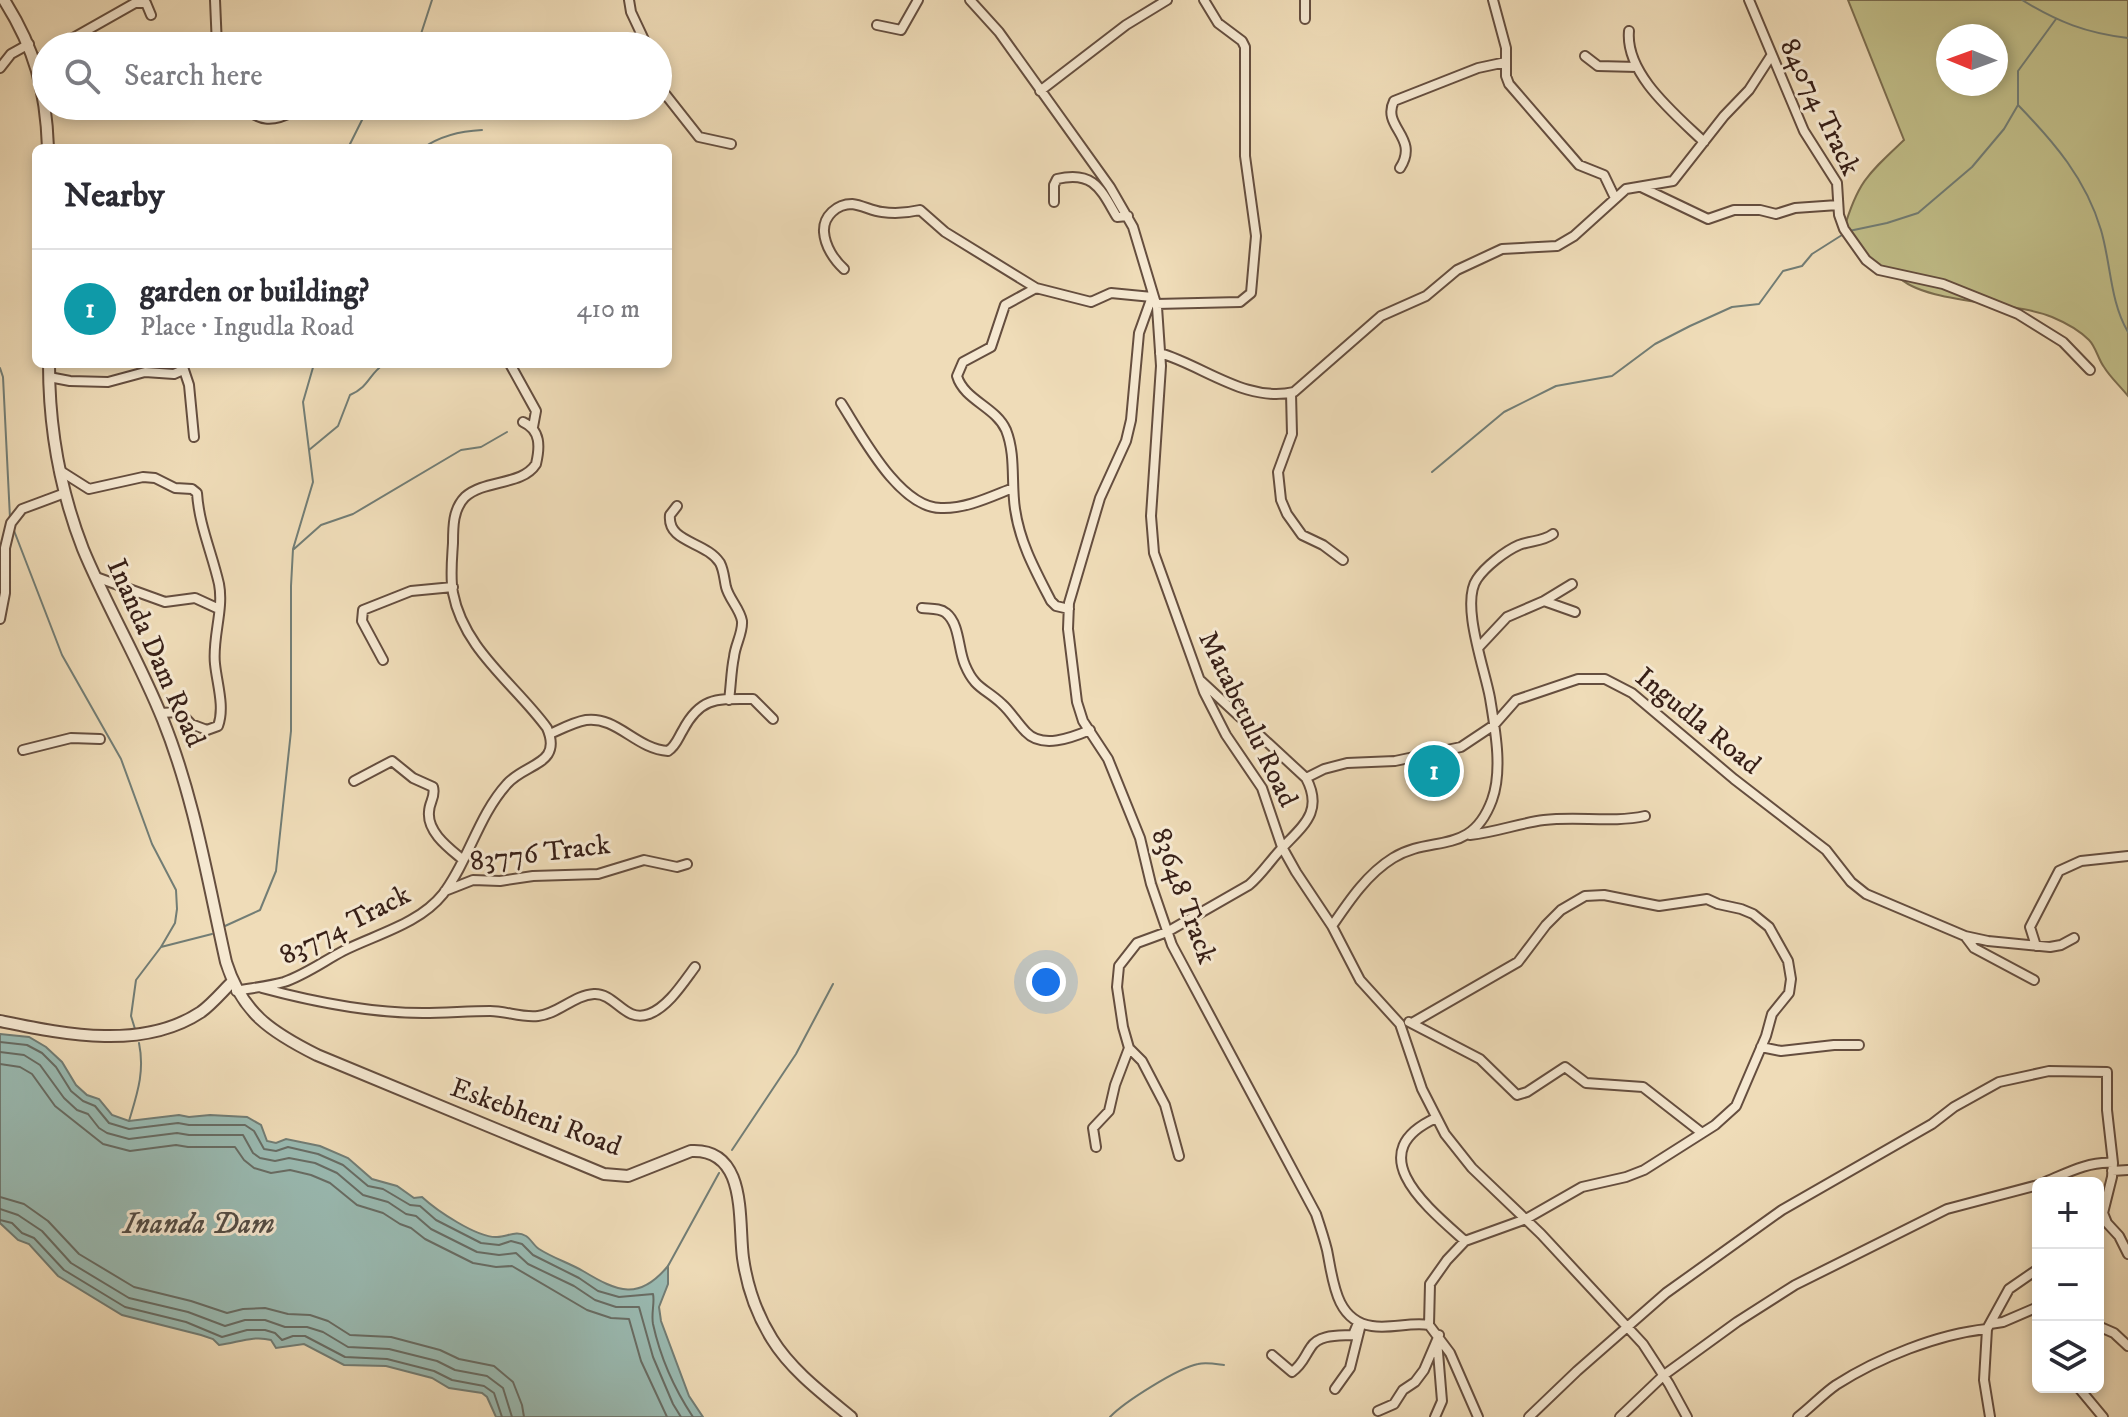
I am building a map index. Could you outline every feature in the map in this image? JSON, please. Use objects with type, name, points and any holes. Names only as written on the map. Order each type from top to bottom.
[{"type":"street","points":[[4,0],[32,52]]},
{"type":"street","points":[[215,0],[216,32]]},
{"type":"street","points":[[629,0],[640,32]]},
{"type":"street","points":[[877,25],[901,30],[918,0]]},
{"type":"street","name":"Matabetulu Road","points":[[970,0],[999,32],[1128,216],[1142,248],[1154,298],[1160,353],[1151,516],[1154,553],[1198,677],[1226,735],[1262,788],[1282,847],[1332,926],[1360,980],[1400,1024],[1417,1078],[1445,1134],[1472,1168],[1526,1219],[1626,1326],[1664,1375],[1687,1417]]},
{"type":"street","points":[[844,269],[829,250],[823,229],[829,215],[852,204],[878,212],[903,214],[920,210],[945,232],[1036,288],[1091,302],[1111,293],[1240,302],[1249,296],[1256,236],[1245,156],[1245,47],[1242,41],[1218,23],[1204,0]]},
{"type":"street","points":[[1305,0],[1305,19]]},
{"type":"street","points":[[1493,0],[1506,48],[1507,80],[1528,109],[1582,168],[1604,175],[1615,198]]},
{"type":"street","name":"84074 Track","points":[[1749,0],[1804,131],[1837,183],[1844,229],[1866,260],[1879,270],[1943,284],[2018,314],[2063,342],[2090,370]]},
{"type":"street","points":[[1040,91],[1126,25],[1164,1]]},
{"type":"street","points":[[84,32],[135,3],[146,3],[151,15]]},
{"type":"street","points":[[1629,31],[1629,49],[1637,67],[1659,97],[1704,142]]},
{"type":"street","points":[[0,68],[11,54],[29,44]]},
{"type":"street","points":[[1585,56],[1598,66],[1637,67]]},
{"type":"street","points":[[1160,353],[1247,391],[1291,393],[1381,316],[1426,296],[1457,270],[1502,249],[1548,247],[1565,242],[1626,189],[1673,181],[1724,116],[1749,90],[1771,56]]},
{"type":"street","points":[[1400,168],[1406,146],[1391,117],[1394,101],[1458,75],[1506,62]]},
{"type":"street","points":[[672,103],[699,137],[731,144]]},
{"type":"street","points":[[46,120],[48,144]]},
{"type":"street","points":[[1054,202],[1055,181],[1076,176],[1101,188],[1117,217],[1128,216]]},
{"type":"street","points":[[1640,187],[1708,219],[1739,210],[1776,214],[1795,208],[1838,205]]},
{"type":"street","points":[[1036,288],[1005,305],[991,347],[968,358],[958,371],[961,385],[1004,425],[1010,441],[1020,536],[1027,556],[1053,604],[1069,609]]},
{"type":"street","name":"83648 Track","points":[[1154,298],[1139,333],[1131,420],[1126,441],[1100,498],[1069,609],[1068,629],[1077,702],[1108,759],[1140,838],[1167,932],[1201,1003],[1316,1214],[1336,1294],[1350,1317],[1360,1323]]},
{"type":"street","name":"Inanda Dam Road","points":[[49,368],[59,470],[65,493],[96,577],[160,713],[181,768],[234,986],[245,1004]]},
{"type":"street","points":[[49,377],[108,382],[149,372],[174,374],[182,368]]},
{"type":"street","points":[[183,368],[189,385],[194,437]]},
{"type":"street","points":[[512,368],[536,411],[533,427]]},
{"type":"street","points":[[1291,393],[1292,434],[1278,472],[1284,508],[1302,535],[1343,560]]},
{"type":"street","points":[[841,403],[877,460],[905,490],[924,504],[940,509],[976,503],[1013,488]]},
{"type":"street","points":[[523,422],[537,433],[536,464],[530,472],[475,490],[459,504],[453,525],[453,587],[460,617],[469,635],[501,677],[532,707],[550,734],[594,720],[618,728],[648,748],[668,751],[700,705],[712,700],[753,699],[773,719]]},
{"type":"street","points":[[59,470],[89,489],[143,477],[155,478],[175,488],[196,491],[206,545],[219,585],[214,650],[219,689],[218,726],[203,730],[191,724],[180,712],[160,713]]},
{"type":"street","points":[[0,619],[5,593],[3,549],[11,523],[18,512],[65,493]]},
{"type":"street","points":[[677,506],[670,515],[672,528],[680,537],[701,546],[717,558],[741,616],[742,627],[734,655],[729,700]]},
{"type":"street","points":[[1470,835],[1489,809],[1495,791],[1496,751],[1490,698],[1473,629],[1472,593],[1478,577],[1512,549],[1545,540],[1553,534]]},
{"type":"street","points":[[96,577],[165,602],[195,598],[219,609]]},
{"type":"street","points":[[1478,648],[1503,619],[1544,601],[1572,584]]},
{"type":"street","points":[[383,660],[362,621],[363,610],[411,591],[453,587]]},
{"type":"street","points":[[1544,601],[1575,612]]},
{"type":"street","points":[[922,608],[937,609],[947,614],[956,629],[961,655],[970,675],[982,691],[1006,707],[1029,735],[1051,741],[1090,730]]},
{"type":"street","points":[[1179,1156],[1165,1105],[1142,1061],[1129,1048],[1118,1002],[1119,966],[1137,943],[1167,932],[1249,885],[1308,821],[1313,801],[1306,778],[1198,677]]},
{"type":"street","name":"Ingudla Road","points":[[1306,778],[1347,763],[1395,761],[1454,749],[1476,740],[1516,700],[1560,684],[1597,677],[1617,683],[1826,850],[1859,890],[1965,936],[2036,946],[2057,946],[2074,938]]},
{"type":"street","name":"83774 Track","points":[[234,986],[257,987],[298,976],[426,909],[444,891],[480,823],[508,782],[543,760],[550,752],[550,734]]},
{"type":"street","points":[[23,750],[71,738],[100,739]]},
{"type":"street","points":[[354,781],[392,761],[413,778],[433,787],[435,794],[429,811],[431,825],[462,859]]},
{"type":"street","points":[[1332,926],[1368,879],[1402,853],[1544,820],[1645,816]]},
{"type":"street","points":[[2036,946],[2030,927],[2059,871],[2081,861],[2128,856]]},
{"type":"street","name":"83776 Track","points":[[444,891],[473,880],[598,874],[637,861],[677,867],[687,864]]},
{"type":"street","points":[[1412,1023],[1518,962],[1546,925],[1581,897],[1604,895],[1659,906],[1707,899],[1741,909],[1769,927],[1788,961],[1791,979],[1789,993],[1772,1014],[1742,1087],[1740,1100],[1726,1115],[1644,1170],[1582,1187],[1526,1219],[1465,1241],[1430,1284],[1429,1325],[1450,1353],[1478,1417]]},
{"type":"street","points":[[1965,936],[1974,948],[2034,980]]},
{"type":"street","points":[[257,987],[351,1007],[425,1013],[499,1011],[532,1017],[547,1015],[587,996],[600,995],[623,1011],[638,1016],[656,1010],[676,992],[695,967]]},
{"type":"street","points":[[0,1021],[93,1036],[144,1033],[182,1022],[203,1011],[234,986]]},
{"type":"street","name":"Eskebheni Road","points":[[245,1004],[275,1032],[317,1055],[604,1174],[628,1176],[691,1151],[702,1150],[719,1158],[729,1168],[737,1187],[744,1260],[751,1292],[772,1339],[793,1366],[851,1417]]},
{"type":"street","points":[[1400,1024],[1412,1023],[1480,1059],[1517,1095],[1527,1092],[1565,1067],[1586,1083],[1643,1087],[1702,1133]]},
{"type":"street","points":[[1761,1047],[1781,1051],[1859,1045]]},
{"type":"street","points":[[1096,1147],[1093,1128],[1109,1111],[1129,1048]]},
{"type":"street","points":[[1529,1417],[1666,1293],[1782,1210],[1999,1082],[2049,1071],[2107,1072],[2113,1167],[2103,1213],[2128,1254]]},
{"type":"street","points":[[1436,1118],[1404,1142],[1400,1162],[1419,1199],[1465,1241]]},
{"type":"street","points":[[2055,1177],[2097,1163],[2128,1170]]},
{"type":"street","points":[[1620,1417],[1664,1375],[1751,1313],[1833,1264],[1947,1209],[2032,1186]]},
{"type":"street","points":[[1990,1417],[1984,1380],[1989,1327],[2009,1289],[2032,1273]]},
{"type":"street","points":[[1798,1417],[1840,1383],[1893,1355],[1989,1327],[2032,1309]]},
{"type":"street","points":[[1360,1323],[1377,1327],[1429,1325]]},
{"type":"street","points":[[1272,1355],[1292,1372],[1302,1365],[1313,1343],[1323,1337],[1353,1335],[1360,1323]]},
{"type":"street","points":[[1335,1389],[1350,1368],[1360,1323]]},
{"type":"street","points":[[2104,1329],[2128,1346]]},
{"type":"street","points":[[1378,1411],[1394,1404],[1403,1390],[1415,1382],[1424,1370],[1438,1335]]},
{"type":"street","points":[[1435,1417],[1442,1401],[1438,1335]]},
{"type":"street","points":[[2083,1393],[2103,1417]]},
{"type":"shaded area","points":[[1848,0],[2128,0],[2128,396],[2106,371],[2089,340],[2062,321],[2036,312],[1927,292],[1866,260],[1844,229],[1860,188],[1904,140]]},
{"type":"water","name":"Inanda Dam","points":[[0,1034],[29,1037],[46,1047],[62,1062],[76,1085],[87,1095],[99,1099],[112,1115],[129,1121],[179,1115],[247,1117],[261,1125],[267,1141],[276,1143],[286,1139],[320,1146],[348,1158],[372,1179],[397,1186],[414,1198],[422,1197],[468,1228],[497,1237],[522,1234],[544,1252],[618,1288],[638,1288],[668,1266],[668,1284],[659,1307],[661,1321],[689,1396],[703,1417],[496,1417],[482,1393],[449,1388],[432,1378],[386,1366],[344,1365],[304,1344],[276,1348],[271,1340],[258,1338],[219,1345],[201,1335],[122,1315],[58,1276],[29,1244],[18,1240],[0,1223]]},
{"type":"waterway","points":[[422,32],[432,0]]},
{"type":"waterway","points":[[2022,0],[2073,25],[2128,38]]},
{"type":"waterway","points":[[1849,231],[1918,213],[1972,167],[2004,129],[2018,105],[2018,71],[2056,19]]},
{"type":"waterway","points":[[2018,105],[2056,147],[2087,194],[2101,230],[2114,296],[2128,332]]},
{"type":"waterway","points":[[350,144],[362,120]]},
{"type":"waterway","points":[[430,144],[451,135],[482,130]]},
{"type":"waterway","points":[[1432,472],[1504,412],[1556,386],[1612,376],[1655,344],[1690,326],[1732,307],[1759,304],[1783,271],[1802,266],[1812,254],[1842,235]]},
{"type":"waterway","points":[[0,368],[10,518]]},
{"type":"waterway","points":[[225,926],[260,910],[276,871],[291,731],[293,549],[313,482],[303,402],[313,368]]},
{"type":"waterway","points":[[309,450],[338,426],[350,395],[362,388],[380,368]]},
{"type":"waterway","points":[[294,549],[321,525],[353,514],[461,450],[481,447],[507,432]]},
{"type":"waterway","points":[[13,528],[62,655],[121,759],[152,844],[176,890],[175,923],[161,947]]},
{"type":"waterway","points":[[135,1029],[131,1016],[136,980],[161,947],[212,934]]},
{"type":"waterway","points":[[732,1150],[796,1054],[833,984]]},
{"type":"waterway","points":[[129,1121],[141,1073],[139,1043]]},
{"type":"waterway","points":[[668,1266],[719,1173]]},
{"type":"waterway","points":[[1110,1417],[1178,1372],[1201,1363],[1224,1365]]},
{"type":"place","name":"garden or building?","points":[[1434,771]]}]
